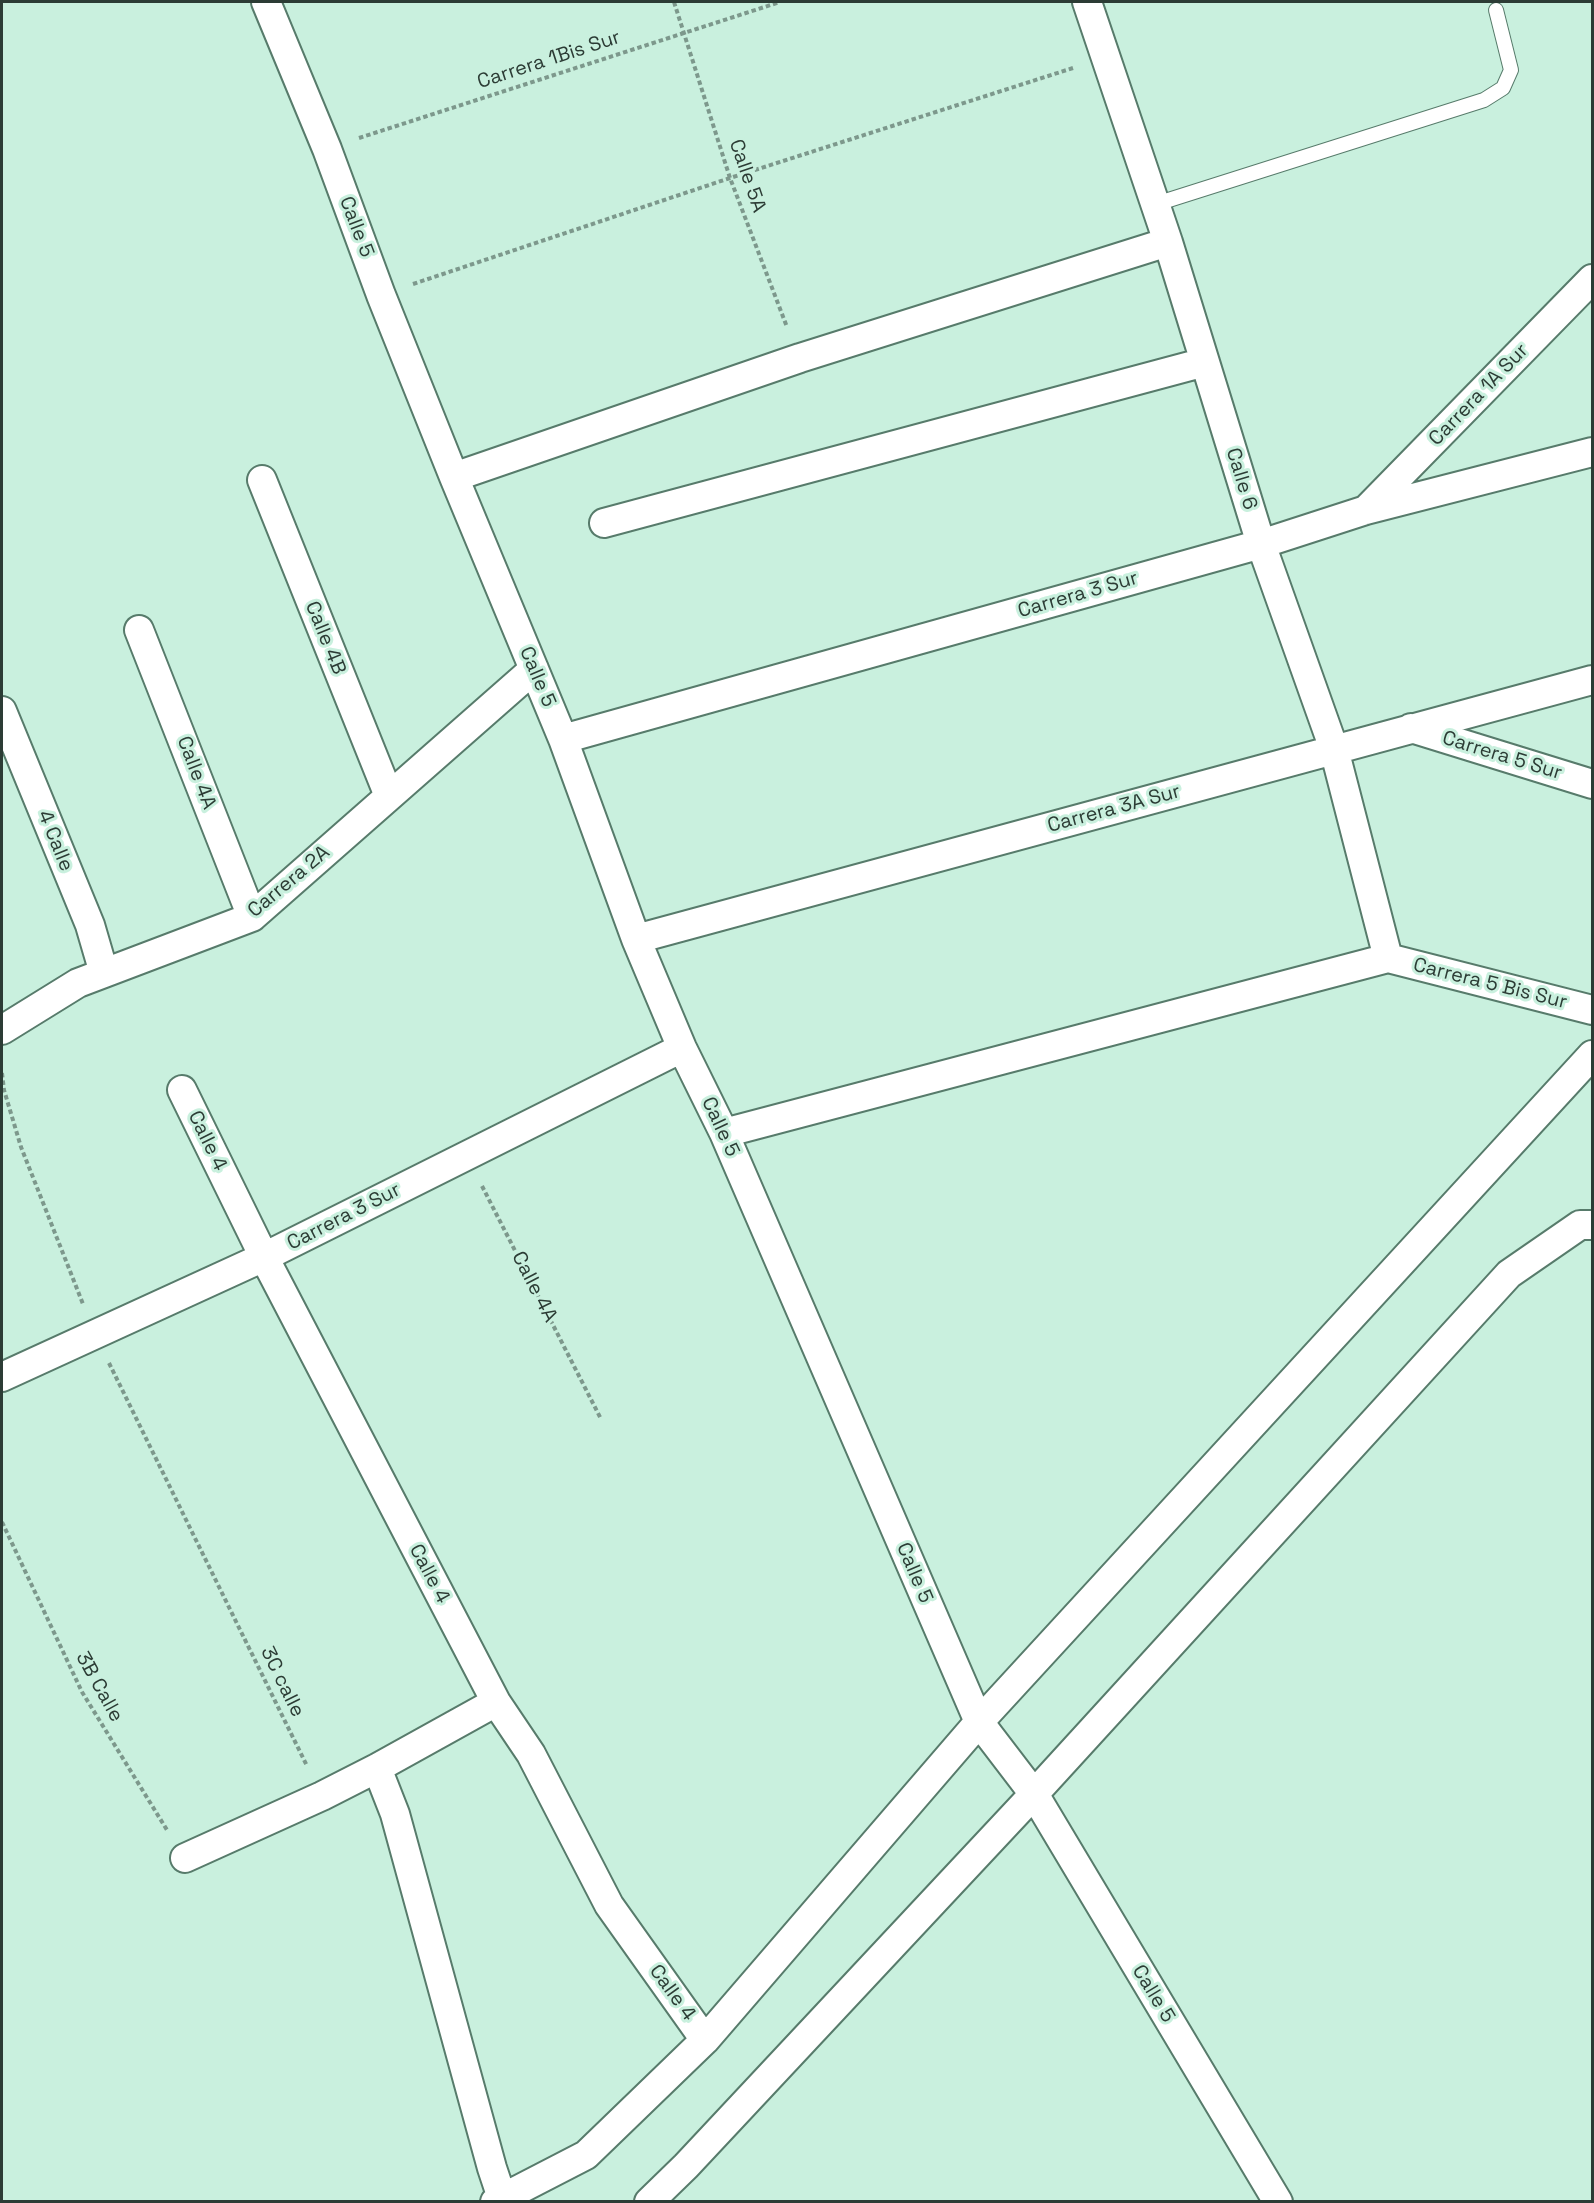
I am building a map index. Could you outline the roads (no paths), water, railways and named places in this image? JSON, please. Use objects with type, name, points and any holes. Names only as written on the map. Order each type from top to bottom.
[{"type":"street","name":"Calle 5","points":[[266,2],[327,149],[381,295],[454,477],[563,739],[636,939],[682,1048],[724,1133],[978,1722],[1034,1794],[1278,2202]]},
{"type":"street","name":"Calle 6","points":[[1087,2],[1156,204],[1261,543],[1334,749],[1388,958]]},
{"type":"street","points":[[454,477],[800,358],[1168,242]]},
{"type":"street","name":"Carrera 1A Sur","points":[[1366,510],[1593,279]]},
{"type":"street","points":[[603,523],[1206,362]]},
{"type":"street","name":"Carrera 3 Sur","points":[[563,739],[1261,543],[1366,510],[1593,452]]},
{"type":"street","name":"Calle 4B","points":[[262,480],[389,796]]},
{"type":"street","name":"Calle 4A","points":[[139,630],[252,917]]},
{"type":"street","name":"Carrera 2A","points":[[2,1029],[78,984],[252,917],[534,669]]},
{"type":"street","name":"Carrera 3A Sur","points":[[636,939],[1593,680]]},
{"type":"street","name":"4 Calle","points":[[2,711],[90,925],[104,973]]},
{"type":"street","name":"Carrera 5 Sur","points":[[1411,728],[1593,784]]},
{"type":"street","points":[[724,1133],[1388,958]]},
{"type":"street","name":"Carrera 5 Bis Sur","points":[[1388,958],[1593,1010]]},
{"type":"street","name":"Carrera 3 Sur","points":[[2,1377],[264,1257],[682,1048]]},
{"type":"street","points":[[377,1768],[395,1814],[499,2200],[586,2155],[705,2040],[978,1722],[1593,1055]]},
{"type":"street","name":"Calle 4","points":[[182,1090],[264,1257],[496,1702],[531,1754],[609,1905],[705,2040]]},
{"type":"street","points":[[649,2202],[686,2166],[1034,1794],[1509,1274],[1581,1225],[1593,1225]]},
{"type":"street","points":[[185,1858],[322,1796],[496,1702]]},
{"type":"lane","points":[[1156,204],[1484,100],[1503,88],[1511,70],[1496,10]]}]
